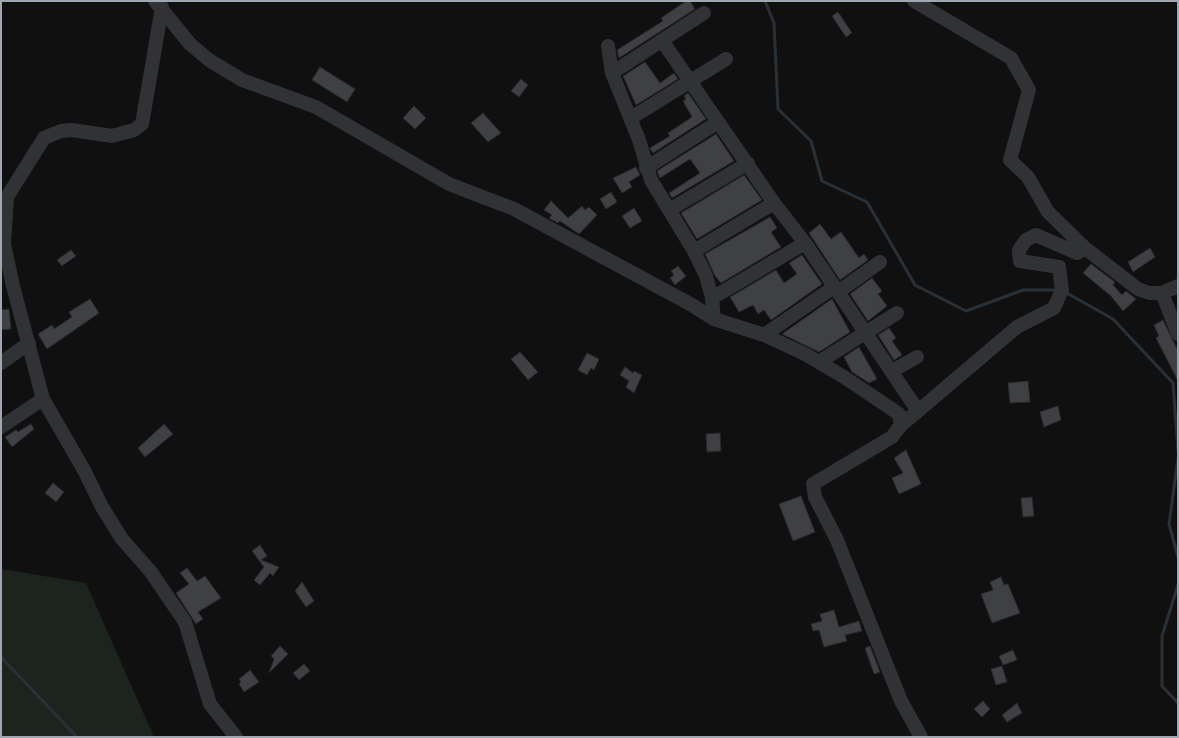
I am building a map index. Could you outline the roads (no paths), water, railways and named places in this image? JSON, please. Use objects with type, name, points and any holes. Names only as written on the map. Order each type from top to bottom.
[{"type":"street","points":[[914,1],[1010,58],[1029,90],[1010,160],[1028,177],[1048,212],[1085,248],[1138,288],[1149,293],[1162,293],[1178,286]]},
{"type":"street","points":[[158,4],[190,44],[209,60],[242,80],[316,107],[449,184],[514,209],[692,305],[714,320],[764,335],[819,362],[898,414],[901,426]]},
{"type":"street","points":[[158,4],[142,124],[134,130],[112,136],[84,134],[72,130],[62,131],[44,138],[7,197],[4,244],[13,286],[43,399],[84,470],[102,507],[122,539],[151,572],[185,622],[210,704],[236,737]]},
{"type":"street","points":[[612,73],[663,42],[704,13]]},
{"type":"street","points":[[663,42],[774,203],[805,243],[918,411]]},
{"type":"street","points":[[608,46],[612,73],[631,118],[646,168],[656,190],[670,209],[706,276],[712,298],[714,320]]},
{"type":"street","points":[[631,118],[726,59]]},
{"type":"street","points":[[646,168],[718,122]]},
{"type":"street","points":[[670,209],[748,163]]},
{"type":"street","points":[[694,251],[774,203]]},
{"type":"street","points":[[921,737],[901,701],[841,548],[815,497],[813,484],[892,437],[918,411],[1017,327],[1054,308],[1062,290],[1059,267],[1020,260],[1018,250],[1026,240],[1036,235],[1077,253],[1085,248]]},
{"type":"street","points":[[712,298],[805,243]]},
{"type":"street","points":[[764,335],[880,262]]},
{"type":"street","points":[[1162,293],[1178,334]]},
{"type":"street","points":[[819,362],[897,312]]},
{"type":"street","points":[[1,363],[29,343]]},
{"type":"street","points":[[892,371],[917,357]]},
{"type":"street","points":[[1,427],[43,399]]},
{"type":"waterway","points":[[765,1],[774,23],[778,109],[811,141],[822,181],[867,202],[915,285],[966,311],[1023,290],[1057,290]]},
{"type":"waterway","points":[[1065,292],[1113,319],[1173,383],[1178,451]]},
{"type":"waterway","points":[[1178,458],[1169,524],[1178,557]]},
{"type":"waterway","points":[[1178,585],[1162,636],[1162,686],[1178,703]]},
{"type":"waterway","points":[[1,657],[77,737]]}]
